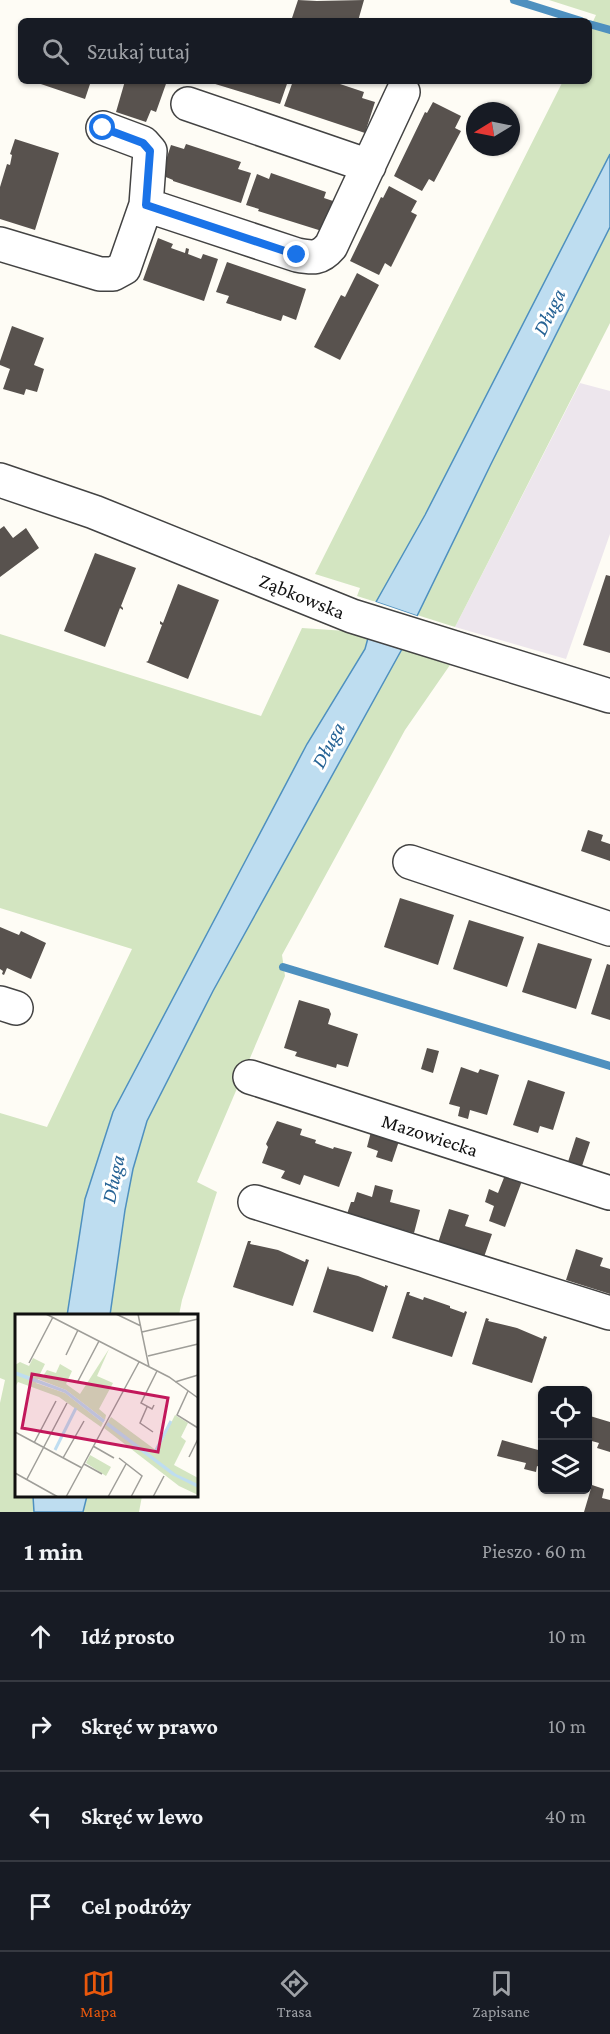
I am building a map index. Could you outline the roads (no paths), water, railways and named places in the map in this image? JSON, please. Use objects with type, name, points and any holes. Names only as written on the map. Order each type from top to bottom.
[{"type":"street","points":[[146,205],[297,255],[312,257],[324,255],[332,246],[403,92]]},
{"type":"street","points":[[188,104],[369,166]]},
{"type":"street","points":[[0,244],[100,274],[113,274],[124,268],[146,205],[150,151],[143,143],[103,128]]},
{"type":"street","name":"Ząbkowska","points":[[0,480],[94,512],[352,616],[610,696]]},
{"type":"street","points":[[410,862],[610,929]]},
{"type":"street","name":"Mazowiecka","points":[[250,1077],[610,1192]]},
{"type":"street","points":[[255,1202],[610,1313]]},
{"type":"water","name":"Długa","points":[[610,154],[610,227],[417,616],[376,602],[425,515]]},
{"type":"water","name":"Długa","points":[[368,638],[402,649],[213,991],[147,1121],[133,1169],[125,1210],[110,1314],[67,1314],[85,1199],[113,1112],[307,744],[365,649]]},
{"type":"water","points":[[33,1497],[87,1497],[83,1512],[34,1512]]},
{"type":"waterway","points":[[514,0],[571,18]]},
{"type":"waterway","points":[[592,25],[610,30]]},
{"type":"waterway","points":[[283,967],[610,1066]]}]
